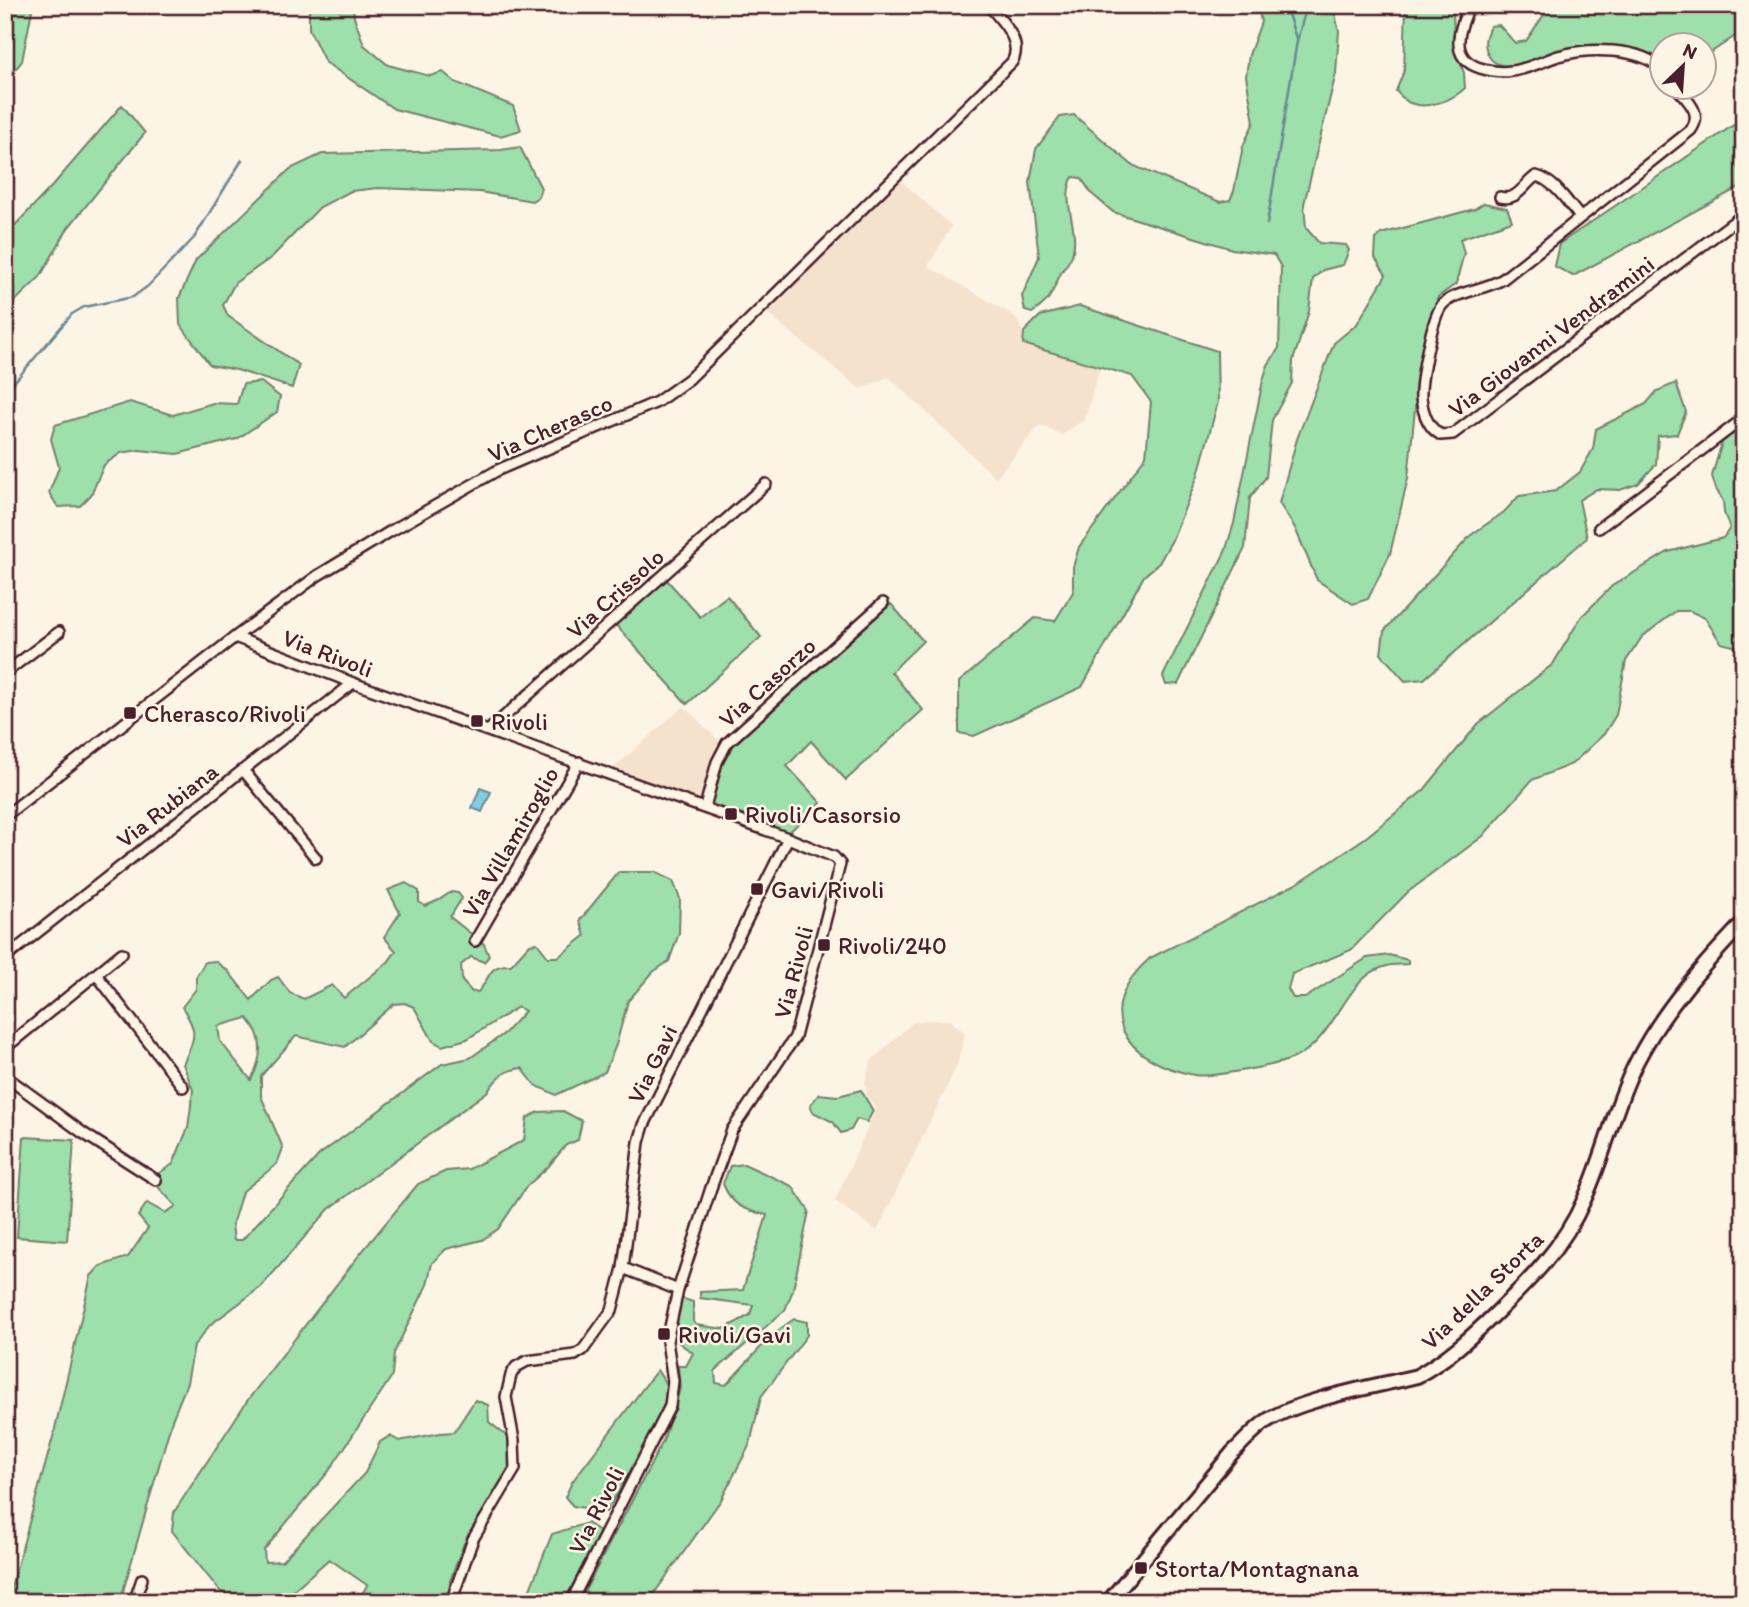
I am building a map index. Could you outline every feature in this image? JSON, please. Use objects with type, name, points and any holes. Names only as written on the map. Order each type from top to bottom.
[{"type":"main road","name":"Via della Storta","points":[[1115,1599],[1254,1431],[1284,1412],[1309,1403],[1418,1376],[1432,1368],[1475,1333],[1546,1263],[1584,1201],[1618,1102],[1639,1057],[1680,996],[1744,922]]},
{"type":"street","name":"Via Cherasco","points":[[5,816],[234,637],[317,576],[498,470],[657,402],[689,379],[1012,62],[1016,56],[1016,43],[989,5]]},
{"type":"street","points":[[1470,5],[1460,30],[1459,51],[1468,63],[1481,69],[1510,72],[1559,56],[1591,51],[1648,59]]},
{"type":"street","name":"Via Giovanni Vendramini","points":[[1688,102],[1697,118],[1691,130],[1503,279],[1488,287],[1449,299],[1440,308],[1432,329],[1421,391],[1426,417],[1437,433],[1444,436],[1453,434],[1744,214]]},
{"type":"street","points":[[1500,197],[1511,198],[1531,179],[1542,177],[1580,217]]},
{"type":"street","points":[[1599,528],[1744,418]]},
{"type":"street","name":"Via Crissolo","points":[[489,730],[766,484]]},
{"type":"street","name":"Via Casorzo","points":[[705,807],[717,762],[727,743],[883,603]]},
{"type":"street","points":[[5,673],[59,632]]},
{"type":"street","name":"Via Rivoli","points":[[234,637],[353,683],[788,838],[834,857],[840,864],[795,1037],[732,1130],[678,1290],[667,1341],[673,1381],[670,1406],[571,1602]]},
{"type":"street","name":"Via Rubiana","points":[[5,958],[353,683]]},
{"type":"street","name":"Via Villamiroglio","points":[[475,941],[579,762]]},
{"type":"street","points":[[243,770],[316,858]]},
{"type":"street","name":"Via Gavi","points":[[451,1602],[473,1539],[514,1469],[514,1440],[506,1397],[509,1380],[516,1367],[527,1361],[575,1355],[583,1350],[612,1310],[623,1268],[639,1142],[644,1125],[788,838]]},
{"type":"street","points":[[5,1048],[122,953]]},
{"type":"street","points":[[96,974],[183,1087]]},
{"type":"street","points":[[5,1076],[83,1133],[156,1180]]},
{"type":"street","points":[[623,1268],[678,1290]]},
{"type":"street","points":[[134,1602],[142,1579]]},
{"type":"shaded area","points":[[899,179],[952,226],[928,266],[1015,316],[1022,330],[1023,344],[1100,367],[1085,419],[1062,435],[1040,425],[996,478],[889,377],[860,389],[764,311]]},
{"type":"shaded area","points":[[684,706],[721,743],[702,802],[611,770]]},
{"type":"shaded area","points":[[950,1020],[965,1033],[957,1066],[877,1231],[835,1201],[876,1109],[867,1095],[865,1082],[871,1061],[912,1023]]},
{"type":"green space","points":[[6,5],[33,5],[22,61],[10,76],[5,77]]},
{"type":"green space","points":[[309,5],[353,5],[354,17],[364,45],[388,65],[430,76],[443,72],[455,82],[513,106],[521,130],[500,136],[394,109],[325,62],[309,29]]},
{"type":"green space","points":[[1258,5],[1333,5],[1339,31],[1336,73],[1304,204],[1306,228],[1319,243],[1346,245],[1349,250],[1343,265],[1323,270],[1313,279],[1309,311],[1293,361],[1292,383],[1272,420],[1266,477],[1250,498],[1245,548],[1178,684],[1166,685],[1163,676],[1225,552],[1234,523],[1263,380],[1268,365],[1279,348],[1281,267],[1274,255],[1232,249],[1113,212],[1092,194],[1081,178],[1073,177],[1068,194],[1074,232],[1070,260],[1047,300],[1032,313],[1025,311],[1022,296],[1039,257],[1030,182],[1036,149],[1060,117],[1074,115],[1132,165],[1220,202],[1230,200],[1243,146],[1254,122],[1246,76],[1249,55],[1261,22]]},
{"type":"green space","points":[[1406,5],[1453,5],[1454,45],[1464,73],[1465,88],[1447,100],[1417,105],[1406,101],[1396,91],[1404,71]]},
{"type":"green space","points":[[1558,5],[1744,5],[1744,30],[1718,48],[1718,32],[1648,32],[1648,55],[1586,46],[1566,49],[1527,63],[1502,65],[1493,61],[1485,45],[1490,26],[1499,25],[1515,43],[1526,41],[1546,12]]},
{"type":"green space","points":[[122,105],[145,133],[68,228],[40,277],[5,311],[5,236]]},
{"type":"green space","points":[[1744,118],[1744,185],[1573,276],[1554,266],[1559,244]]},
{"type":"green space","points":[[520,147],[541,188],[538,197],[532,201],[479,192],[378,188],[351,191],[320,207],[272,257],[235,283],[223,305],[228,316],[299,365],[292,388],[237,370],[210,365],[180,324],[179,298],[196,260],[290,169],[322,154],[501,150]]},
{"type":"green space","points":[[1484,203],[1507,208],[1512,221],[1460,239],[1464,253],[1456,284],[1438,297],[1428,326],[1416,399],[1408,478],[1390,554],[1368,599],[1353,604],[1317,580],[1295,528],[1279,503],[1297,439],[1334,343],[1357,324],[1386,275],[1375,258],[1376,239],[1381,234],[1474,209]]},
{"type":"green space","points":[[1080,306],[1217,351],[1218,402],[1198,475],[1172,540],[1159,563],[1144,576],[1082,687],[974,736],[959,733],[959,682],[1035,618],[1055,621],[1073,592],[1073,567],[1079,547],[1146,456],[1151,402],[1132,376],[1023,344],[1024,332],[1040,316]]},
{"type":"green space","points":[[261,382],[280,397],[277,412],[237,439],[177,454],[139,450],[121,453],[104,465],[91,495],[80,506],[58,507],[49,493],[59,467],[51,439],[55,425],[130,402],[173,415],[213,403],[237,404],[243,384]]},
{"type":"green space","points":[[1676,383],[1686,412],[1677,434],[1658,436],[1656,464],[1638,484],[1620,490],[1597,489],[1579,500],[1587,538],[1424,679],[1405,681],[1381,654],[1384,631],[1471,535],[1504,512],[1519,496],[1556,491],[1580,472],[1593,449],[1596,429],[1646,404],[1657,391]]},
{"type":"green space","points":[[1744,423],[1744,644],[1737,647],[1721,643],[1705,618],[1690,611],[1676,611],[1642,637],[1626,661],[1616,715],[1604,734],[1572,764],[1532,780],[1483,836],[1408,892],[1351,950],[1292,974],[1288,989],[1293,998],[1305,998],[1367,958],[1389,955],[1408,960],[1408,964],[1389,965],[1361,981],[1321,1037],[1309,1049],[1294,1058],[1274,1064],[1229,1073],[1194,1075],[1150,1059],[1134,1046],[1124,1032],[1119,1015],[1122,997],[1132,978],[1150,958],[1298,883],[1365,838],[1424,790],[1478,724],[1553,664],[1581,617],[1612,586],[1668,552],[1723,538],[1730,528],[1723,501],[1712,476],[1722,442]]},
{"type":"green space","points":[[666,579],[700,617],[727,596],[761,637],[687,704],[615,624]]},
{"type":"green space","points":[[891,604],[923,641],[891,672],[923,710],[846,780],[811,741],[787,766],[821,803],[787,834],[711,804],[724,754]]},
{"type":"green space","points":[[619,872],[654,872],[673,881],[680,899],[679,933],[669,961],[653,972],[628,1001],[616,1045],[605,1072],[556,1095],[535,1085],[522,1068],[506,1072],[488,1091],[329,1209],[261,1287],[210,1325],[194,1346],[187,1383],[172,1420],[120,1602],[7,1602],[53,1437],[91,1276],[100,1266],[128,1257],[148,1228],[138,1216],[147,1203],[165,1213],[176,1206],[159,1188],[156,1175],[173,1164],[188,1128],[193,1090],[183,1064],[193,1029],[182,1007],[196,989],[196,977],[205,962],[215,961],[228,971],[251,1000],[271,980],[278,977],[290,993],[304,999],[332,985],[344,998],[388,962],[396,951],[384,937],[400,913],[388,890],[406,883],[419,891],[419,902],[425,906],[451,892],[458,893],[462,898],[450,917],[484,944],[489,956],[484,962],[471,957],[461,965],[462,981],[472,992],[478,992],[493,969],[511,965],[530,944],[537,943],[548,957],[558,957],[585,936],[580,920]],"holes":[[[404,1003],[414,1007],[433,1041],[442,1046],[467,1039],[518,1007],[525,1011],[505,1033],[470,1058],[442,1064],[319,1155],[242,1240],[234,1240],[232,1225],[242,1192],[277,1164],[283,1148],[261,1096],[261,1076],[296,1036],[345,1047],[394,1004]],[[247,1018],[257,1032],[260,1048],[258,1064],[251,1080],[220,1041],[218,1026]]]},
{"type":"green space","points":[[861,1090],[873,1111],[867,1122],[857,1119],[851,1130],[841,1133],[833,1122],[813,1112],[810,1105],[819,1094],[838,1096]]},
{"type":"green space","points":[[563,1111],[582,1121],[578,1140],[566,1145],[548,1167],[527,1186],[498,1229],[482,1240],[446,1249],[432,1263],[427,1285],[394,1353],[392,1376],[329,1471],[264,1550],[265,1562],[282,1561],[365,1473],[380,1442],[390,1436],[399,1441],[454,1432],[475,1400],[488,1405],[489,1422],[508,1437],[513,1464],[509,1477],[473,1534],[464,1543],[450,1581],[449,1602],[358,1602],[367,1585],[329,1559],[280,1602],[236,1602],[219,1590],[172,1531],[174,1512],[247,1401],[360,1254],[418,1184],[446,1171],[469,1169],[524,1140],[527,1118],[538,1112]]},
{"type":"green space","points":[[24,1137],[74,1140],[67,1241],[17,1237]]},
{"type":"green space","points":[[744,1164],[792,1186],[809,1211],[793,1290],[785,1310],[715,1371],[716,1383],[726,1385],[773,1334],[794,1319],[807,1322],[807,1335],[761,1397],[750,1444],[721,1500],[648,1602],[579,1602],[663,1441],[680,1389],[678,1366],[686,1366],[693,1353],[678,1342],[673,1333],[681,1298],[693,1302],[693,1321],[696,1325],[724,1329],[750,1315],[753,1305],[700,1298],[700,1292],[743,1290],[767,1215],[740,1206],[730,1197],[723,1184],[730,1166]]},
{"type":"green space","points":[[657,1370],[667,1388],[666,1404],[652,1435],[606,1512],[573,1506],[565,1497],[572,1482]]},
{"type":"green space","points":[[587,1523],[600,1532],[564,1602],[525,1602],[552,1534]]},
{"type":"water","points":[[480,788],[491,792],[482,812],[472,808]]},
{"type":"waterway","points":[[1285,5],[1296,38]]},
{"type":"waterway","points":[[1267,224],[1297,41],[1307,5]]},
{"type":"waterway","points":[[5,393],[72,314],[84,307],[133,297],[148,286],[194,238],[242,160]]},
{"type":"place","name":"Cherasco/Rivoli","points":[[130,713]]},
{"type":"place","name":"Rivoli","points":[[477,721]]},
{"type":"place","name":"Rivoli/Casorsio","points":[[731,814]]},
{"type":"place","name":"Gavi/Rivoli","points":[[757,889]]},
{"type":"place","name":"Rivoli/240","points":[[824,945]]},
{"type":"place","name":"Rivoli/Gavi","points":[[664,1334]]},
{"type":"place","name":"Storta/Montagnana","points":[[1141,1568]]}]
